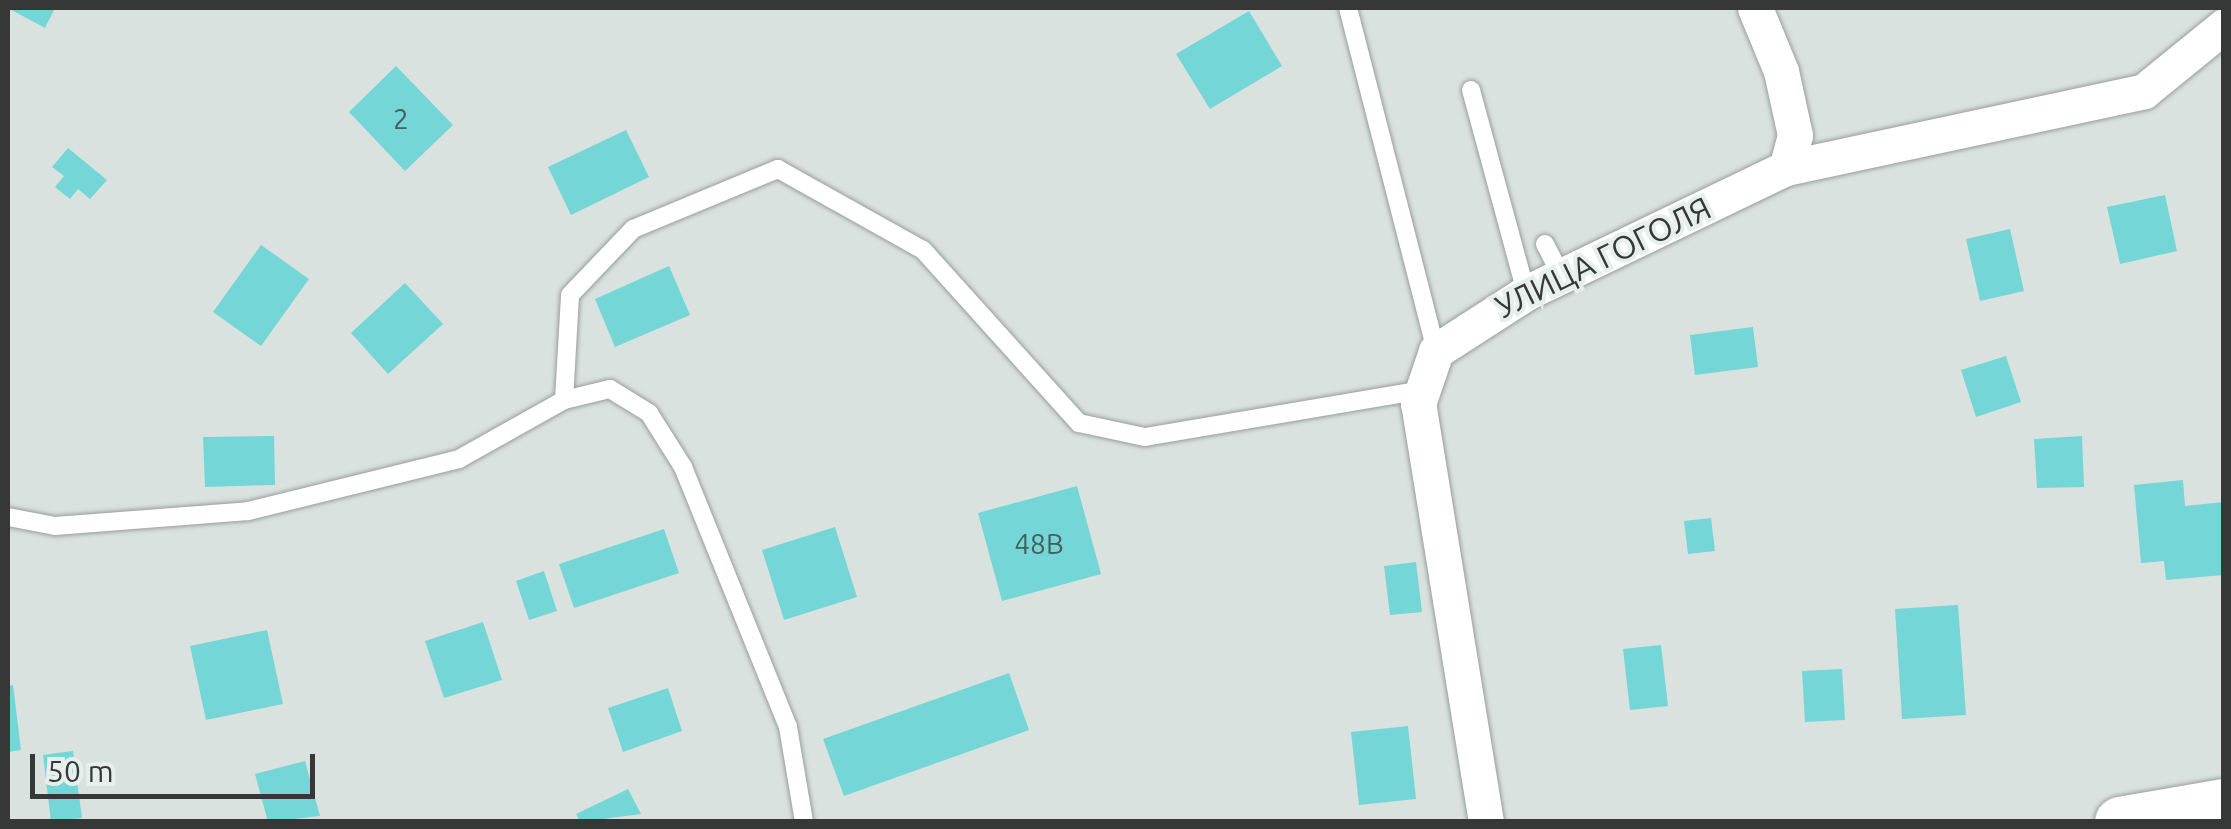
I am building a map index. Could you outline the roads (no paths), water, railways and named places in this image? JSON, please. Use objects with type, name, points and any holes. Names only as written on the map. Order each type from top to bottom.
[{"type":"main road","points":[[2120,822],[2224,804]]},
{"type":"street","points":[[1755,8],[1781,70],[1794,135],[1786,168]]},
{"type":"street","name":"УЛИЦА ГОГОЛЯ","points":[[1436,351],[1526,293],[1786,168],[2144,91],[2224,26]]},
{"type":"street","points":[[1436,351],[1418,404],[1486,822]]},
{"type":"lane","points":[[1348,8],[1436,351]]},
{"type":"lane","points":[[1471,90],[1526,293]]},
{"type":"lane","points":[[564,400],[570,295],[633,229],[778,169],[923,250],[1079,423],[1145,437],[1422,390]]},
{"type":"lane","points":[[1545,244],[1561,276]]},
{"type":"lane","points":[[8,518],[55,526],[248,511],[459,459],[564,400],[610,389],[649,413],[683,467],[788,727],[804,822]]}]
